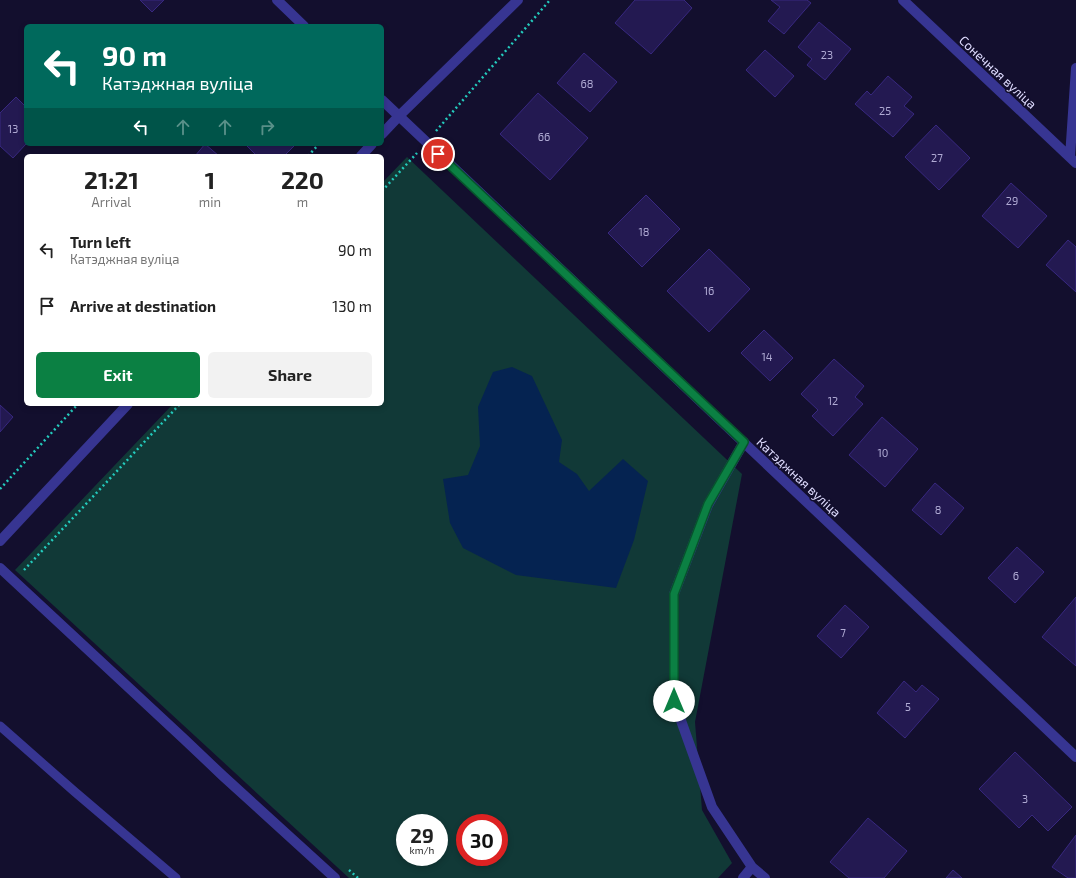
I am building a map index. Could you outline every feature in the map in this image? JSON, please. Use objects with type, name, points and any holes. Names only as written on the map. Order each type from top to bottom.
[{"type":"street","points":[[277,0],[302,24]]},
{"type":"street","points":[[384,132],[518,0]]},
{"type":"street","name":"Сонечная вуліца","points":[[903,0],[1073,160]]},
{"type":"street","points":[[1073,160],[1076,68]]},
{"type":"street","name":"Катэджная вуліца","points":[[384,102],[1076,757]]},
{"type":"street","points":[[363,154],[370,146]]},
{"type":"street","points":[[0,541],[126,406]]},
{"type":"street","points":[[744,442],[708,504],[674,594],[674,701],[712,807],[752,867],[765,878]]},
{"type":"street","points":[[0,568],[223,776],[335,878]]},
{"type":"street","points":[[743,878],[752,867]]},
{"type":"lane","points":[[0,726],[176,878]]},
{"type":"path","points":[[384,189],[426,143],[550,0]]},
{"type":"path","points":[[310,154],[317,146]]},
{"type":"path","points":[[0,488],[76,406]]},
{"type":"path","points":[[13,581],[178,406]]},
{"type":"green space","points":[[407,157],[742,474],[695,722],[702,810],[732,863],[718,878],[349,878],[15,570],[171,406],[384,406],[384,181]]},
{"type":"water","points":[[512,367],[532,376],[562,440],[559,462],[577,474],[589,491],[623,459],[648,481],[634,540],[616,588],[516,575],[463,548],[450,523],[443,479],[468,475],[480,446],[478,407],[493,372]]},
{"type":"building","points":[[140,0],[164,0],[152,12]]},
{"type":"building","points":[[635,0],[684,0],[692,8],[651,54],[615,23]]},
{"type":"building","points":[[771,0],[807,0],[811,3],[784,34],[768,21],[780,7]]},
{"type":"building","points":[[819,22],[851,49],[825,80],[807,65],[812,59],[798,47]]},
{"type":"building","points":[[765,50],[794,76],[775,97],[746,70]]},
{"type":"building","points":[[584,53],[617,82],[590,112],[557,83]]},
{"type":"building","points":[[888,76],[912,97],[904,106],[914,114],[893,137],[855,104],[867,91],[871,95]]},
{"type":"building","points":[[538,93],[588,138],[550,180],[500,134]]},
{"type":"building","points":[[16,97],[24,105],[24,146],[13,158],[0,146],[0,113]]},
{"type":"building","points":[[936,125],[970,158],[939,190],[905,157]]},
{"type":"building","points":[[203,146],[207,146],[217,154],[197,154]]},
{"type":"building","points":[[247,146],[294,146],[286,154],[255,154]]},
{"type":"building","points":[[1011,183],[1047,216],[1018,248],[982,216]]},
{"type":"building","points":[[646,195],[680,229],[642,267],[608,233]]},
{"type":"building","points":[[1068,240],[1076,247],[1076,292],[1046,265]]},
{"type":"building","points":[[709,249],[750,289],[709,332],[667,291]]},
{"type":"building","points":[[764,330],[793,358],[770,381],[741,353]]},
{"type":"building","points":[[834,359],[864,386],[855,397],[863,404],[833,436],[812,416],[818,410],[801,394]]},
{"type":"building","points":[[0,405],[13,417],[0,432]]},
{"type":"building","points":[[882,417],[918,449],[885,487],[849,455]]},
{"type":"building","points":[[935,483],[964,508],[941,535],[912,510]]},
{"type":"building","points":[[1017,547],[1044,572],[1015,603],[988,578]]},
{"type":"building","points":[[1076,597],[1076,666],[1042,637]]},
{"type":"building","points":[[845,605],[869,627],[841,658],[817,636]]},
{"type":"building","points":[[904,681],[916,692],[922,685],[939,699],[905,738],[877,713]]},
{"type":"building","points":[[1015,752],[1072,807],[1048,831],[1032,815],[1019,828],[979,789]]},
{"type":"building","points":[[868,818],[907,851],[884,878],[849,878],[830,862]]},
{"type":"building","points":[[1076,835],[1076,878],[1068,878],[1052,867]]},
{"type":"building","points":[[953,870],[962,878],[946,878]]},
{"type":"route","points":[[438,154],[744,442],[708,504],[674,594],[674,701]]}]
